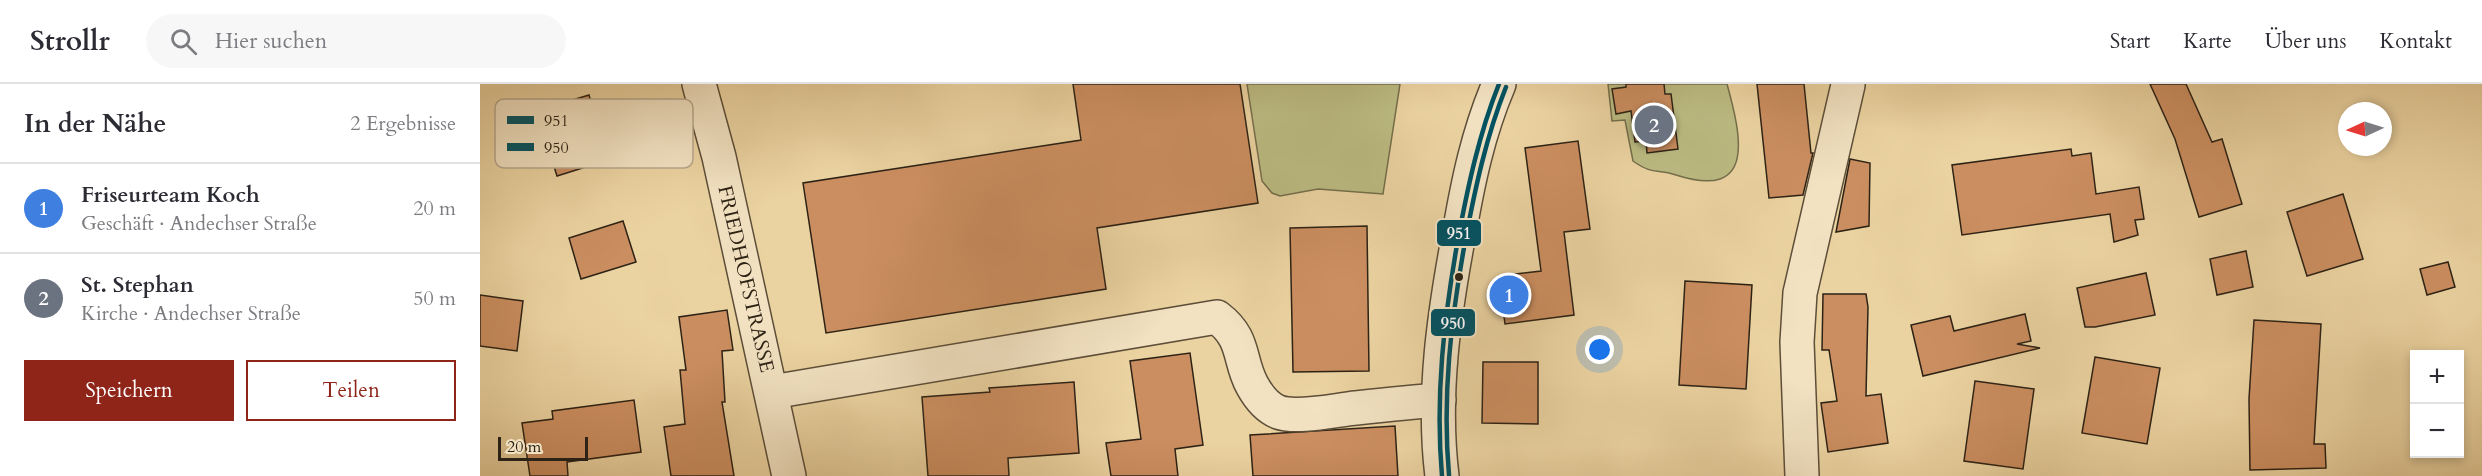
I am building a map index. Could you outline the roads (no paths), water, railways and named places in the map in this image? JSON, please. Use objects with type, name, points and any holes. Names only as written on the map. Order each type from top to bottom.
[{"type":"street","name":"FRIEDHOFSTRASSE","points":[[699,84],[772,392],[789,476]]},
{"type":"street","points":[[1442,476],[1438,446],[1441,338],[1471,166],[1484,120],[1499,84]]},
{"type":"street","points":[[1802,476],[1797,353],[1800,293],[1855,84]]},
{"type":"street","points":[[772,392],[1217,317],[1229,326],[1235,336],[1251,383],[1260,397],[1278,412],[1306,413],[1439,400]]},
{"type":"place","name":"St. Stephan","points":[[1654,125]]},
{"type":"place","name":"Friseurteam Koch","points":[[1509,295]]}]
